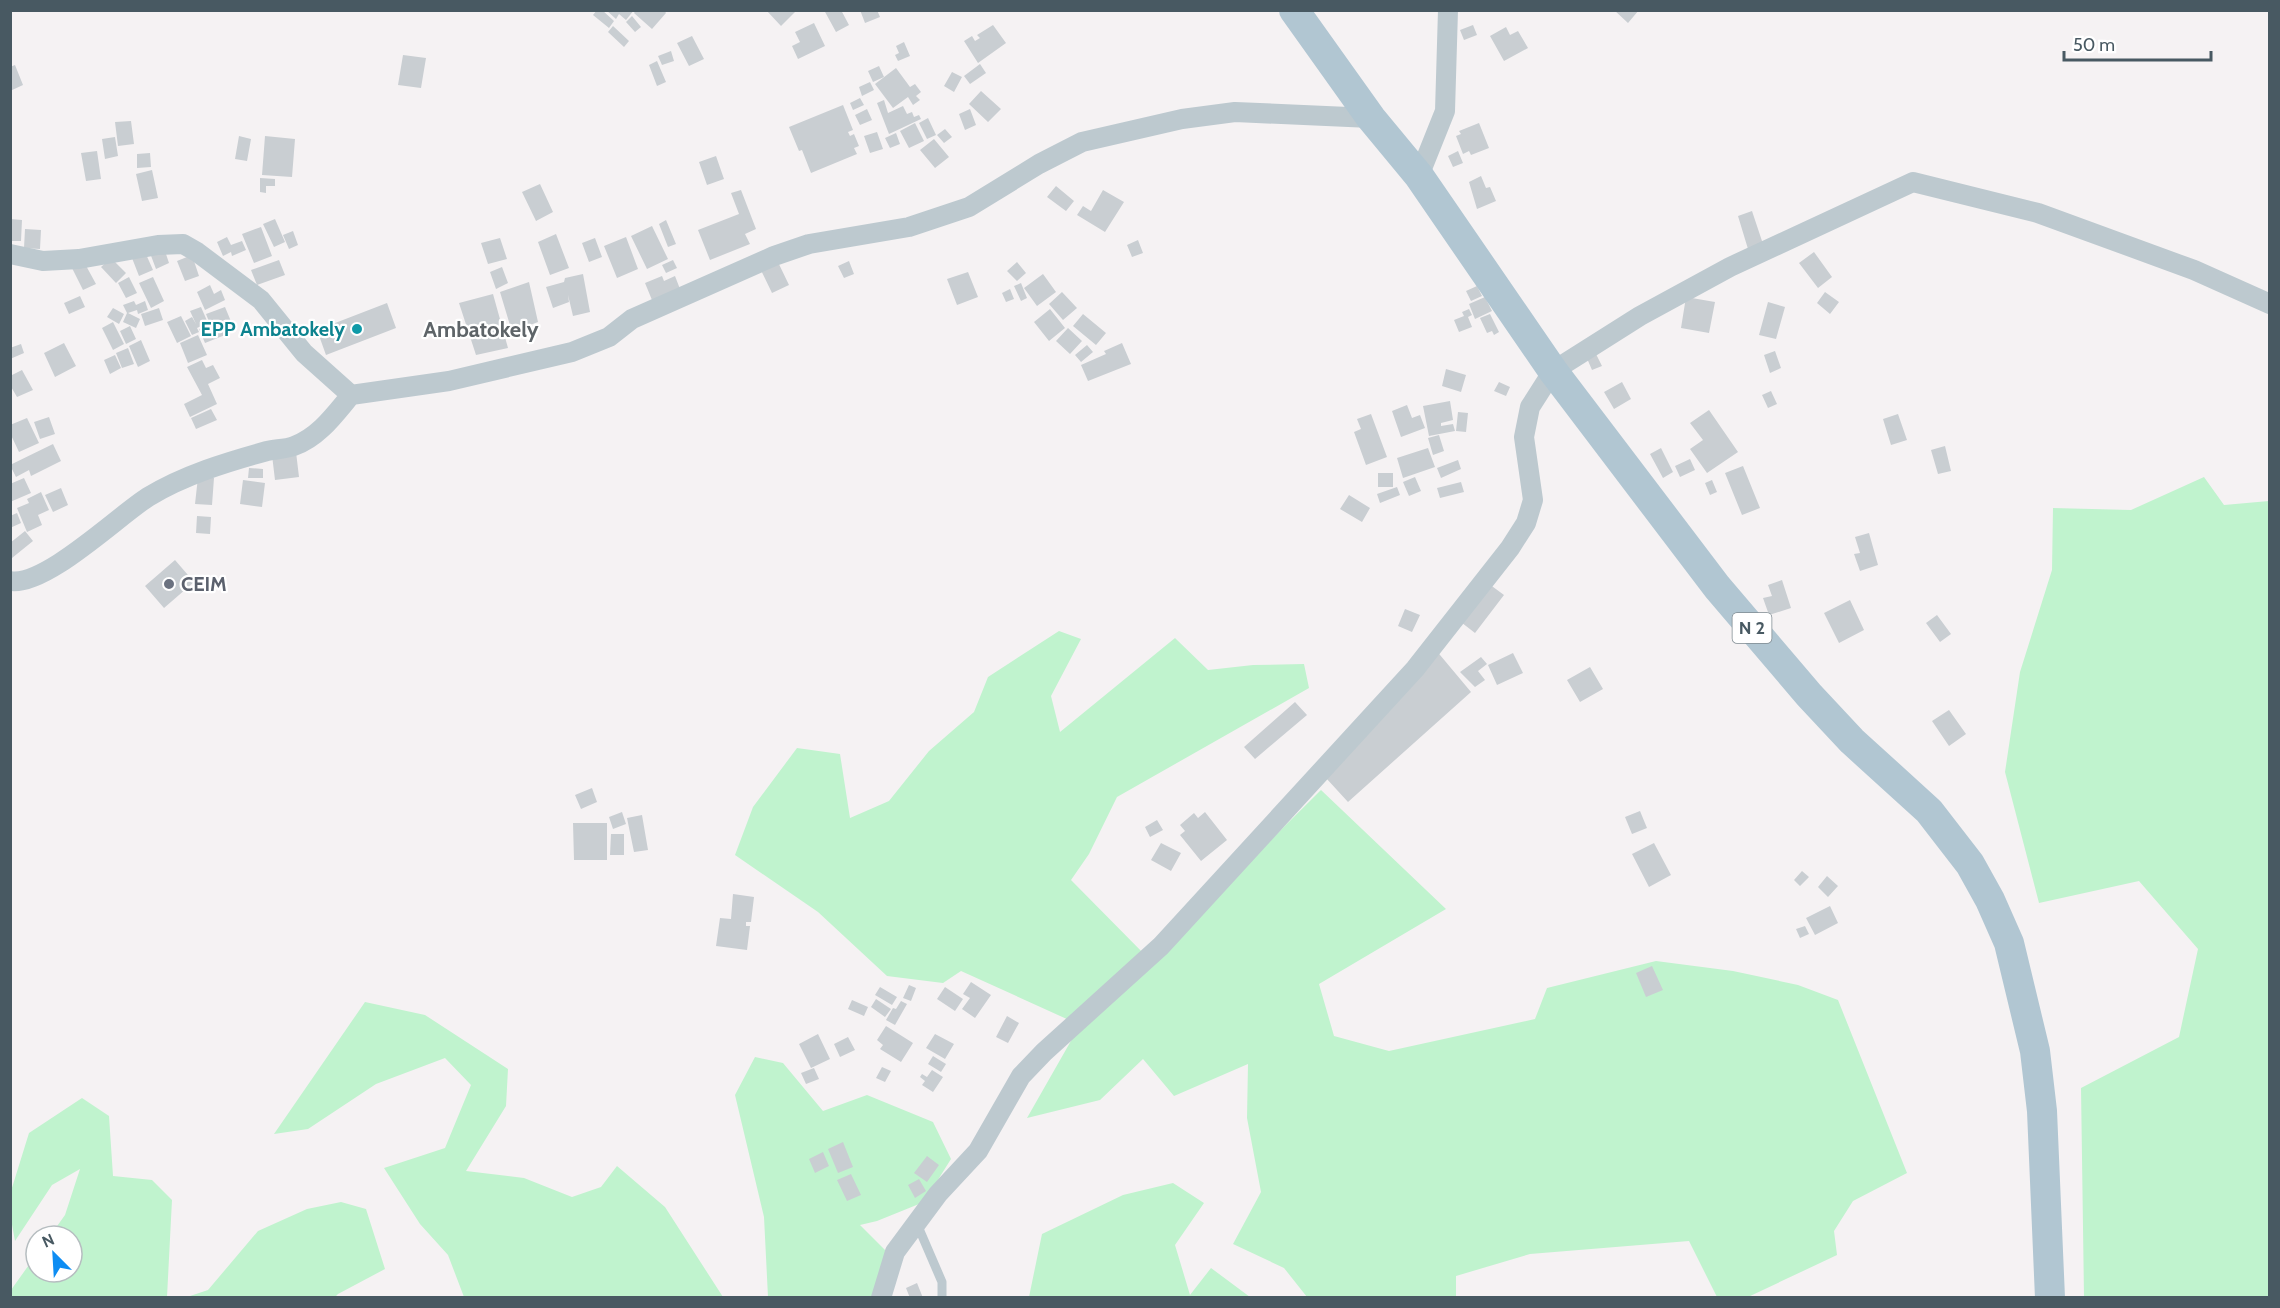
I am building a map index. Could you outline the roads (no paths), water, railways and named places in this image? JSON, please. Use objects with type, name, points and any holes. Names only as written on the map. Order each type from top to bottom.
[{"type":"main road","name":"N 2","points":[[1294,10],[1371,118],[1419,176],[1553,370],[1717,587],[1809,695],[1852,741],[1929,811],[1970,864],[1990,900],[2009,943],[2035,1051],[2042,1111],[2050,1298]]},
{"type":"street","points":[[1419,176],[1444,111],[1448,10]]},
{"type":"street","points":[[10,581],[18,582],[36,576],[63,560],[161,490],[252,455],[294,446],[322,429],[351,395],[449,381],[572,352],[609,337],[632,320],[774,256],[809,244],[909,227],[969,207],[1040,164],[1082,142],[1182,119],[1235,112],[1371,118]]},
{"type":"street","points":[[881,1298],[896,1251],[938,1194],[978,1151],[1021,1076],[1044,1052],[1161,946],[1415,669],[1510,548],[1526,523],[1533,500],[1524,437],[1530,407],[1553,370],[1640,316],[1730,267],[1913,182],[2038,213],[2194,270],[2270,304]]},
{"type":"street","points":[[10,254],[43,261],[79,259],[158,245],[183,244],[261,300],[304,353],[351,395]]},
{"type":"lane","points":[[916,1221],[942,1282],[942,1298]]},
{"type":"place","name":"EPP Ambatokely","points":[[357,329]]},
{"type":"place","name":"CEIM","points":[[169,584]]},
{"type":"district","name":"Ambatokely","points":[[481,329]]}]
